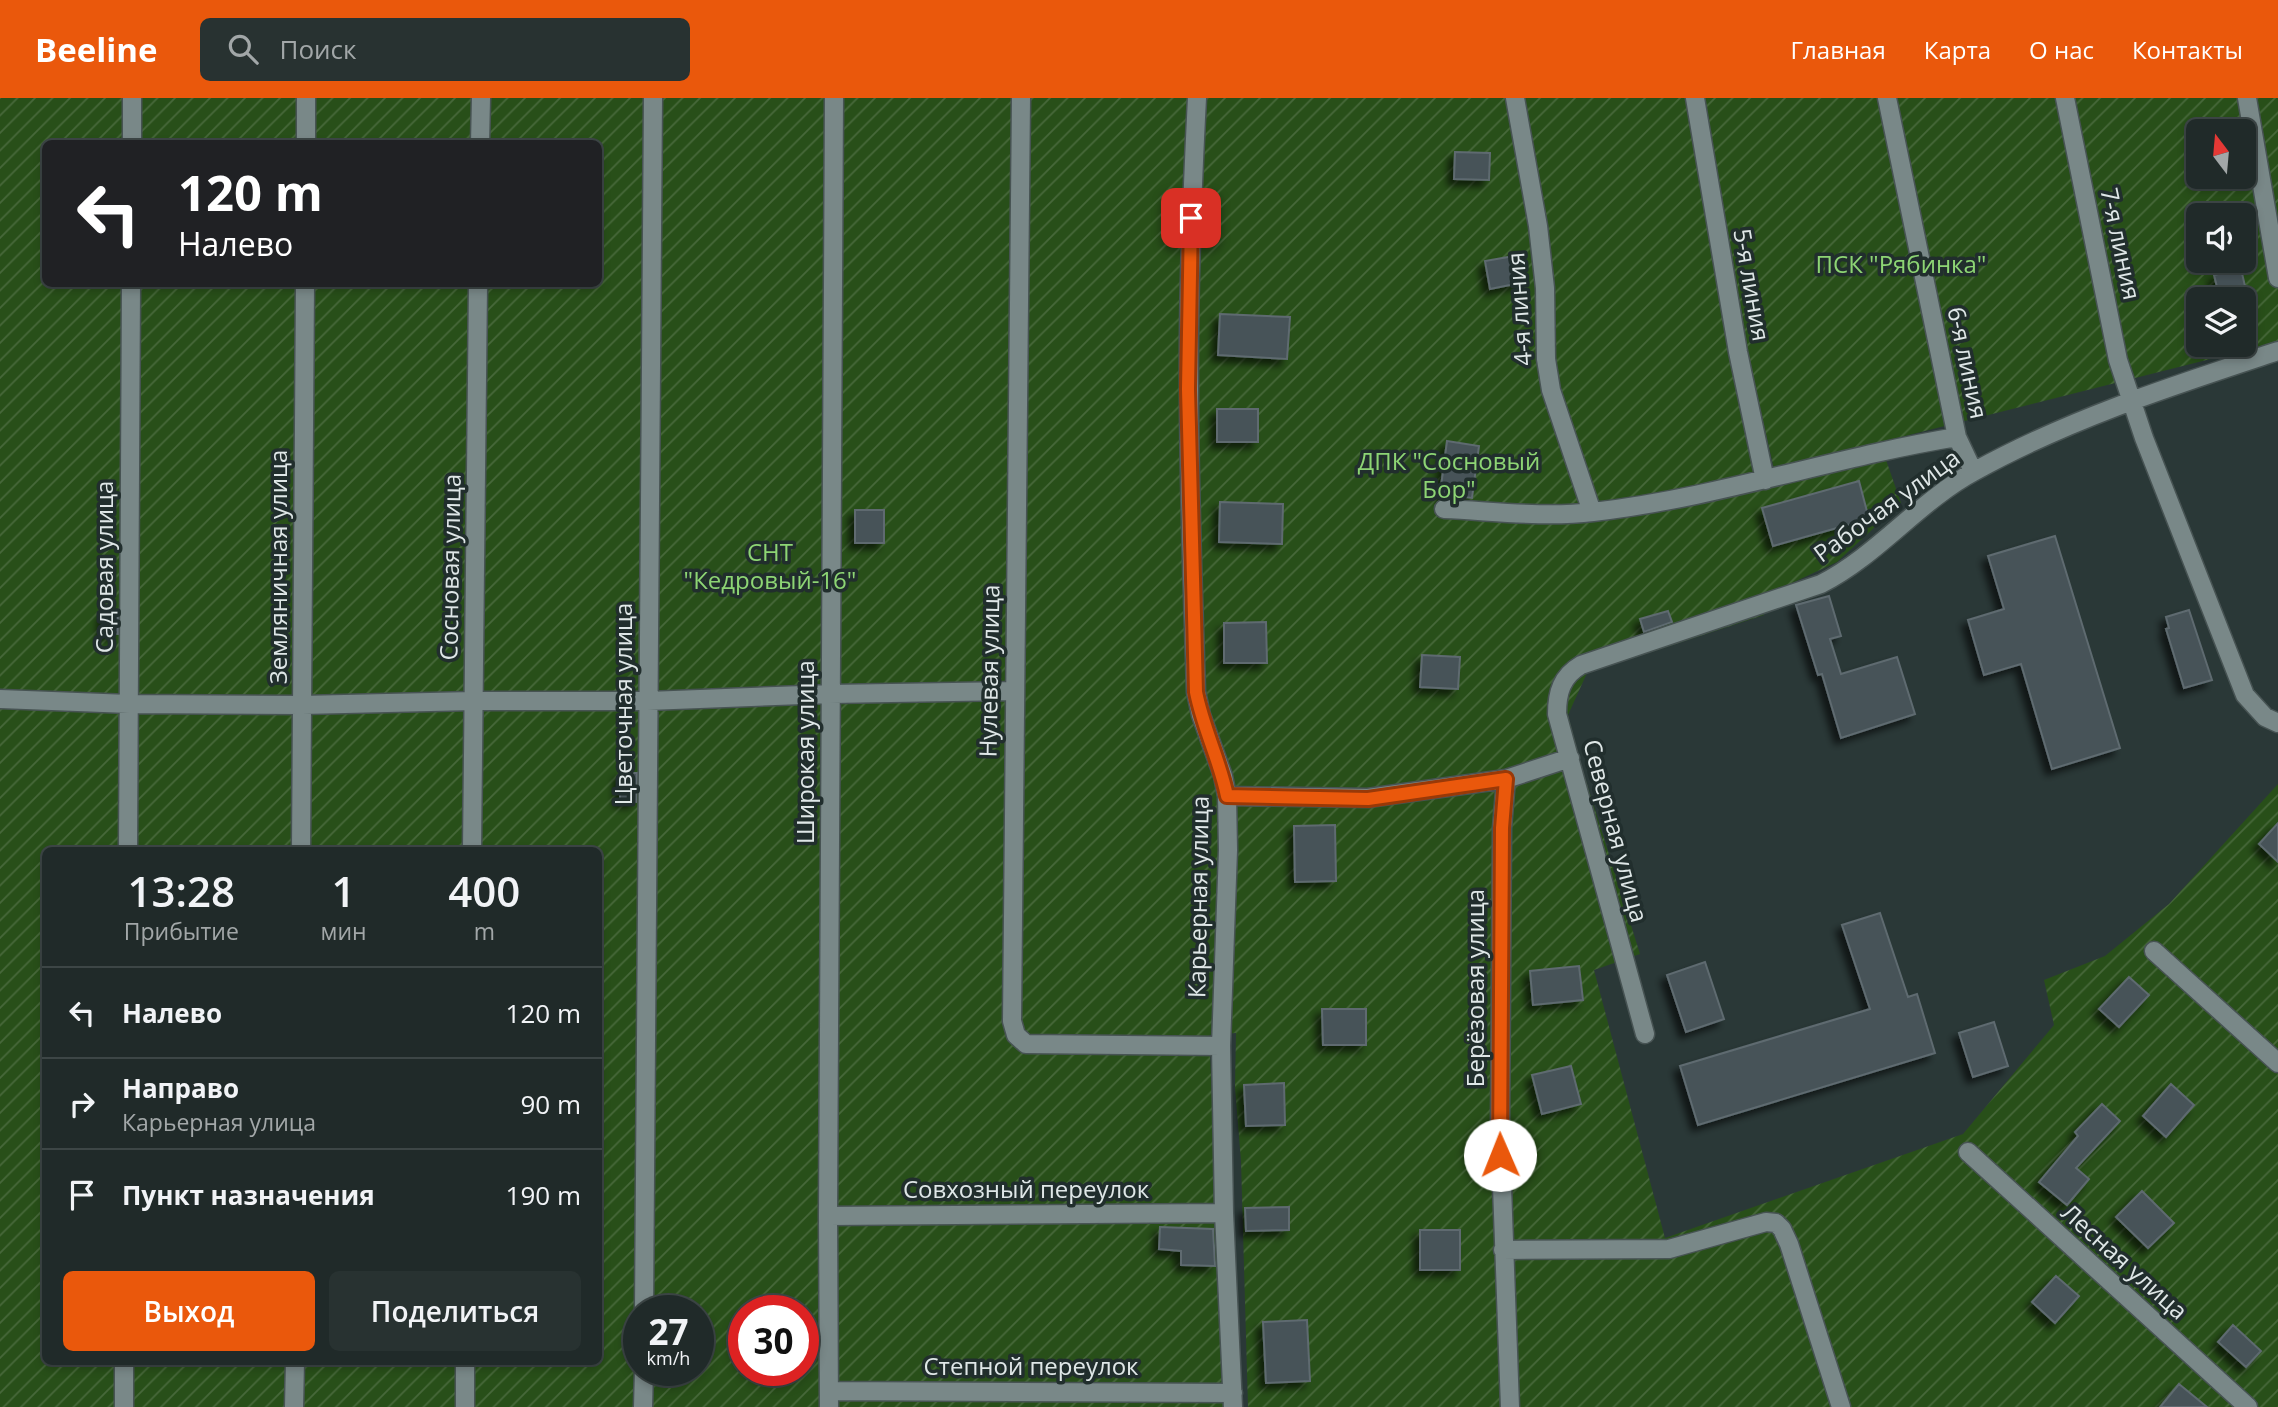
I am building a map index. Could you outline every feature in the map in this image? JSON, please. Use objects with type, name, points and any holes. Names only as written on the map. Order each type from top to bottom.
[{"type":"street","points":[[132,98],[132,140]]},
{"type":"street","points":[[306,98],[306,140]]},
{"type":"street","points":[[480,140],[481,98]]},
{"type":"street","name":"Цветочная улица","points":[[644,1295],[653,98]]},
{"type":"street","name":"Широкая улица","points":[[829,1399],[834,98]]},
{"type":"street","name":"Нулевая улица","points":[[1021,98],[1012,1021],[1016,1035],[1026,1044],[1221,1046]]},
{"type":"street","name":"Карьерная улица","points":[[1197,98],[1190,242],[1188,389],[1196,692],[1227,796],[1228,850],[1221,1046],[1224,1213],[1233,1400]]},
{"type":"street","name":"4-я линия","points":[[1515,98],[1538,226],[1551,390],[1592,512]]},
{"type":"street","name":"5-я линия","points":[[1695,98],[1738,352],[1765,480]]},
{"type":"street","name":"6-я линия","points":[[1887,98],[1957,437],[1973,471]]},
{"type":"street","name":"7-я линия","points":[[2065,98],[2118,360],[2131,400],[2245,695],[2265,717],[2278,723]]},
{"type":"street","points":[[2247,98],[2278,278]]},
{"type":"street","name":"Садовая улица","points":[[128,847],[131,287]]},
{"type":"street","name":"Земляничная улица","points":[[301,847],[305,287]]},
{"type":"street","name":"Сосновая улица","points":[[472,847],[478,287]]},
{"type":"street","name":"Рабочая улица","points":[[1598,660],[1781,599],[1847,571],[1973,471],[2102,411],[2278,351]]},
{"type":"street","points":[[1444,509],[1553,514],[1592,512],[1692,497],[1863,454],[1957,437]]},
{"type":"street","name":"Северная улица","points":[[1598,660],[1570,672],[1557,699],[1558,714],[1645,1034]]},
{"type":"street","points":[[0,699],[129,705],[302,705],[648,701],[1014,691]]},
{"type":"street","points":[[1227,796],[1368,799],[1506,779],[1570,758]]},
{"type":"street","name":"Берёзовая улица","points":[[1506,779],[1502,828],[1500,1132],[1510,1407]]},
{"type":"street","points":[[2154,951],[2278,1063]]},
{"type":"street","name":"Лесная улица","points":[[1968,1152],[2248,1407]]},
{"type":"street","name":"Совхозный переулок","points":[[828,1216],[1224,1213]]},
{"type":"street","points":[[1503,1250],[1669,1249],[1766,1222],[1776,1223],[1789,1244],[1841,1407]]},
{"type":"street","points":[[124,1365],[124,1407]]},
{"type":"street","points":[[294,1407],[295,1365]]},
{"type":"street","points":[[465,1407],[466,1365]]},
{"type":"street","points":[[643,1407],[644,1386]]},
{"type":"street","name":"Степной переулок","points":[[829,1399],[1233,1400]]},
{"type":"green space","points":[[0,98],[2278,98],[2278,342],[2256,348],[2256,287],[2186,287],[2186,357],[2218,357],[1774,469],[1747,350],[1726,231],[1709,234],[1730,362],[1758,489],[1885,457],[1901,503],[1837,562],[1762,597],[1764,615],[1587,673],[1568,715],[1640,954],[1594,970],[1665,1238],[1963,1134],[2054,1025],[2044,980],[2105,956],[2169,904],[2278,784],[2278,1407],[1248,1407],[1241,1161],[1235,1087],[1236,1033],[1209,1035],[1225,1407],[0,1407]]},
{"type":"building","points":[[1455,152],[1490,153],[1489,180],[1454,179]]},
{"type":"building","points":[[1520,255],[1525,282],[1490,289],[1485,261]]},
{"type":"building","points":[[2242,273],[2245,287],[2217,287],[2214,275]]},
{"type":"building","points":[[1220,314],[1290,317],[1287,359],[1218,355]]},
{"type":"building","points":[[1217,409],[1258,409],[1258,442],[1217,442]]},
{"type":"building","points":[[1447,441],[1479,446],[1472,498],[1440,494]]},
{"type":"building","points":[[1859,481],[1869,519],[1773,546],[1762,508]]},
{"type":"building","points":[[1220,502],[1283,504],[1282,544],[1219,542]]},
{"type":"building","points":[[855,510],[884,510],[884,543],[855,543]]},
{"type":"building","points":[[2055,536],[2120,748],[2052,769],[2021,664],[1984,675],[1968,620],[2004,609],[1988,556]]},
{"type":"building","points":[[1829,596],[1841,636],[1830,639],[1841,674],[1897,657],[1915,714],[1841,738],[1822,674],[1818,675],[1796,605]]},
{"type":"building","points":[[2189,610],[2212,680],[2184,688],[2166,629],[2169,628],[2166,617]]},
{"type":"building","points":[[1668,611],[1672,622],[1644,632],[1640,619]]},
{"type":"building","points":[[104,612],[118,613],[118,634],[103,633]]},
{"type":"building","points":[[1266,622],[1267,663],[1224,663],[1224,623]]},
{"type":"building","points":[[1422,655],[1460,657],[1458,689],[1420,687]]},
{"type":"building","points":[[620,773],[637,773],[636,802],[620,801]]},
{"type":"building","points":[[2278,823],[2278,862],[2259,844]]},
{"type":"building","points":[[1335,825],[1336,881],[1295,882],[1294,826]]},
{"type":"building","points":[[1880,913],[1908,997],[1917,994],[1935,1053],[1698,1125],[1680,1066],[1870,1009],[1842,925]]},
{"type":"building","points":[[1705,962],[1724,1019],[1686,1032],[1667,975]]},
{"type":"building","points":[[1579,966],[1583,1000],[1533,1005],[1530,971]]},
{"type":"building","points":[[2129,977],[2149,995],[2119,1027],[2099,1009]]},
{"type":"building","points":[[1322,1009],[1366,1009],[1366,1045],[1323,1045]]},
{"type":"building","points":[[1994,1022],[2008,1066],[1973,1077],[1959,1033]]},
{"type":"building","points":[[1571,1066],[1581,1104],[1542,1114],[1532,1075]]},
{"type":"building","points":[[1284,1083],[1285,1125],[1246,1126],[1244,1085]]},
{"type":"building","points":[[2171,1084],[2194,1105],[2166,1137],[2143,1116]]},
{"type":"building","points":[[2102,1104],[2120,1121],[2076,1168],[2089,1179],[2067,1205],[2039,1182],[2078,1136],[2075,1132]]},
{"type":"building","points":[[2142,1191],[2174,1223],[2148,1248],[2116,1217]]},
{"type":"building","points":[[1289,1207],[1289,1230],[1246,1231],[1245,1208]]},
{"type":"building","points":[[1160,1227],[1213,1229],[1215,1266],[1181,1265],[1181,1251],[1159,1249]]},
{"type":"building","points":[[1420,1230],[1460,1230],[1460,1270],[1420,1270]]},
{"type":"building","points":[[2056,1276],[2079,1296],[2055,1323],[2032,1302]]},
{"type":"building","points":[[1307,1320],[1310,1381],[1266,1383],[1263,1322]]},
{"type":"building","points":[[2233,1325],[2261,1351],[2246,1367],[2218,1342]]},
{"type":"building","points":[[2179,1384],[2207,1407],[2160,1407]]},
{"type":"route","points":[[1191,218],[1188,389],[1196,692],[1227,796],[1368,799],[1506,779],[1502,828],[1500,1155]]},
{"type":"park label","name":"ПСК \"Рябинка\"","points":[[1901,265]]},
{"type":"park label","name":"ДПК \"Сосновый Бор\"","points":[[1449,476]]},
{"type":"park label","name":"СНТ \"Кедровый-16\"","points":[[770,567]]}]
